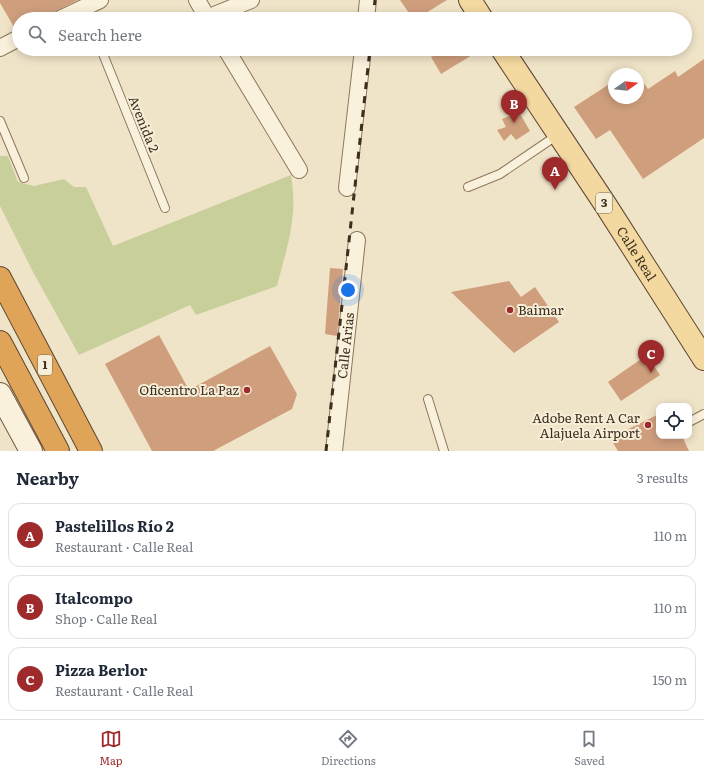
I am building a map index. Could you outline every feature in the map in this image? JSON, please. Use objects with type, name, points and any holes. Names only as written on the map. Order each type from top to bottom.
[{"type":"highway","name":"1","points":[[0,278],[91,451]]},
{"type":"highway","name":"1","points":[[0,342],[58,451]]},
{"type":"main road","points":[[470,0],[478,12]]},
{"type":"main road","name":"Calle Real","points":[[507,56],[559,134],[704,359]]},
{"type":"main road","points":[[1,396],[31,451]]},
{"type":"street","points":[[88,12],[100,0]]},
{"type":"street","points":[[196,0],[204,12]]},
{"type":"street","points":[[222,12],[251,0]]},
{"type":"street","points":[[367,12],[368,0]]},
{"type":"street","points":[[0,48],[12,42]]},
{"type":"street","points":[[230,56],[299,170]]},
{"type":"street","points":[[347,188],[361,56]]},
{"type":"street","name":"Calle Arias","points":[[334,451],[357,240]]},
{"type":"lane","name":"Avenida 2","points":[[104,56],[165,208]]},
{"type":"lane","points":[[0,121],[24,178]]},
{"type":"lane","points":[[468,187],[500,174],[559,134]]},
{"type":"lane","points":[[428,399],[444,451]]},
{"type":"lane","points":[[692,420],[704,414]]},
{"type":"green space","points":[[0,156],[8,156],[18,182],[34,186],[64,179],[74,187],[86,187],[113,246],[291,175],[293,189],[292,222],[277,286],[196,315],[190,305],[79,355],[33,272],[0,206]]},
{"type":"building","points":[[0,0],[78,0],[53,12],[12,12],[12,24],[0,3]]},
{"type":"building","points":[[400,0],[447,0],[427,12],[408,12]]},
{"type":"building","points":[[433,56],[471,56],[441,74],[431,57]]},
{"type":"building","points":[[704,59],[704,138],[643,179],[610,130],[596,139],[574,107],[608,85],[608,104],[644,104],[644,83],[648,89],[675,71],[678,77]]},
{"type":"building","points":[[519,112],[530,131],[516,140],[511,134],[504,141],[497,130],[506,127],[502,119]]},
{"type":"building","points":[[330,268],[343,269],[337,336],[325,334]]},
{"type":"building","name":"Baimar","points":[[509,281],[521,297],[535,287],[559,322],[514,353],[451,292]]},
{"type":"building","name":"Oficentro La Paz","points":[[159,335],[189,390],[270,346],[297,394],[292,409],[213,451],[152,451],[105,364]]},
{"type":"building","points":[[651,355],[657,364],[654,366],[660,375],[621,401],[608,382],[644,357],[645,359]]},
{"type":"building","name":"Adobe Rent A Car Alajuela Airport","points":[[656,415],[656,439],[683,439],[689,451],[618,451],[610,438]]},
{"type":"railway","points":[[374,12],[375,0]]},
{"type":"railway","points":[[326,451],[369,56]]},
{"type":"place","name":"Italcompo","points":[[514,123]]},
{"type":"place","name":"Pastelillos Río 2","points":[[555,190]]},
{"type":"place","name":"Baimar","points":[[510,310]]},
{"type":"place","name":"Pizza Berlor","points":[[651,373]]},
{"type":"place","name":"Oficentro La Paz","points":[[247,390]]},
{"type":"place","name":"Adobe Rent A Car Alajuela Airport","points":[[648,425]]}]
